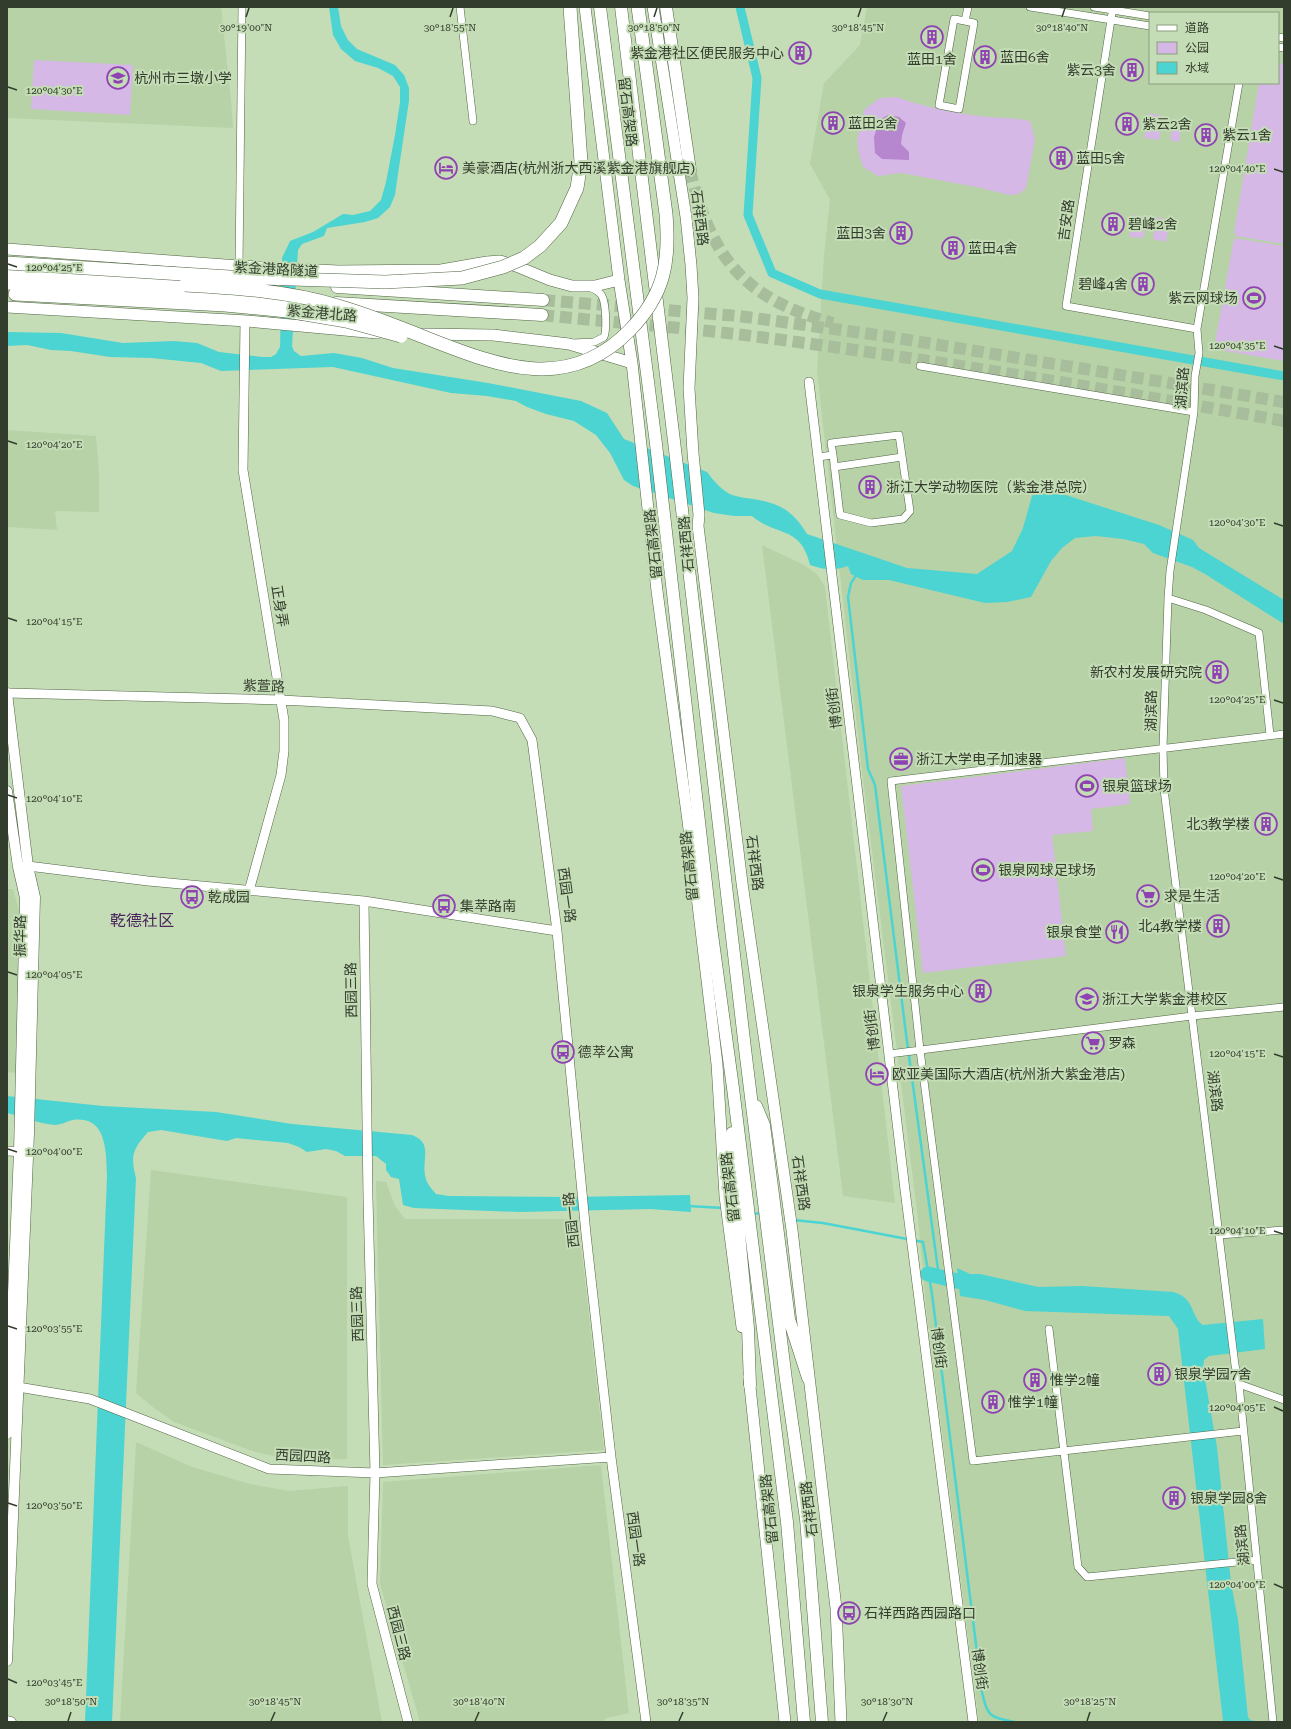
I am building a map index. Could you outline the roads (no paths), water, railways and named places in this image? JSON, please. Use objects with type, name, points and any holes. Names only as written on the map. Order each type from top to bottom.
[{"type":"highway","points":[[7,276],[378,282],[462,278],[503,267],[524,258],[540,246],[561,223],[577,188],[581,155],[570,7]]},
{"type":"highway","name":"留石高架路","points":[[600,7],[664,507],[711,927],[733,1088],[736,1198],[739,1223],[787,1522],[804,1722]]},
{"type":"highway","name":"留石高架路","points":[[621,7],[683,514],[751,1094],[773,1228],[786,1380],[806,1519],[822,1722]]},
{"type":"highway","points":[[10,291],[225,305],[288,311],[346,321],[464,353],[504,366],[532,370],[558,368],[597,357],[621,340],[644,314],[661,284],[667,264],[668,239],[666,214],[638,7]]},
{"type":"highway","points":[[666,7],[690,170]]},
{"type":"highway","points":[[7,263],[186,280],[307,299],[336,306],[384,321],[464,353]]},
{"type":"highway","name":"紫金港路隧道","points":[[69,271],[543,300]]},
{"type":"highway","points":[[68,288],[542,315]]},
{"type":"highway","points":[[739,1223],[748,1328],[750,1385]]},
{"type":"highway","points":[[773,1228],[789,1319],[808,1378]]},
{"type":"main road","points":[[585,7],[619,280],[632,363],[657,591],[739,1223]]},
{"type":"main road","name":"石祥西路","points":[[653,7],[686,217],[691,265],[693,298],[689,388],[699,515],[699,534],[742,883],[792,1230],[808,1378],[836,1608],[842,1722]]},
{"type":"main road","points":[[7,249],[239,266],[338,271],[441,270],[500,261],[550,280],[572,286],[595,286],[619,280]]},
{"type":"main road","points":[[28,251],[69,271]]},
{"type":"main road","name":"紫金港路隧道","points":[[7,267],[69,271]]},
{"type":"main road","points":[[10,291],[68,288]]},
{"type":"main road","name":"紫金港北路","points":[[7,307],[245,321],[360,332],[493,335],[569,344],[632,363]]},
{"type":"main road","name":"振华路","points":[[7,693],[28,866],[35,897],[25,1081]]},
{"type":"main road","name":"振华路","points":[[7,791],[18,867],[25,898],[24,1133],[12,1386],[7,1661]]},
{"type":"main road","points":[[750,1385],[785,1722]]},
{"type":"main road","name":"振华路","points":[[7,1434],[12,1386]]},
{"type":"main road","points":[[7,1721],[11,1722]]},
{"type":"street","points":[[239,266],[242,7]]},
{"type":"street","points":[[460,7],[473,121]]},
{"type":"street","points":[[965,21],[968,7]]},
{"type":"street","points":[[1030,7],[1149,26]]},
{"type":"street","points":[[1094,7],[1112,8],[1149,16]]},
{"type":"street","name":"吉安路","points":[[1112,8],[1066,306],[1197,329]]},
{"type":"street","points":[[954,19],[965,21],[974,23],[959,108],[939,105],[954,19]]},
{"type":"street","name":"湖滨路","points":[[1239,84],[1197,329],[1199,353],[1195,376],[1194,412],[1170,571],[1163,748],[1164,789],[1235,1365],[1239,1384],[1244,1431],[1253,1560],[1273,1722]]},
{"type":"street","points":[[569,344],[594,342],[604,337],[607,331],[603,297],[599,292],[588,286]]},
{"type":"street","name":"正身弄","points":[[245,321],[243,470],[284,720],[284,751],[281,775],[249,891]]},
{"type":"street","points":[[920,366],[1194,412]]},
{"type":"street","name":"博创街","points":[[809,382],[891,1053],[913,1252],[973,1722]]},
{"type":"street","points":[[899,435],[910,511],[903,519],[871,522],[840,515],[833,455],[831,444],[899,435]]},
{"type":"street","points":[[818,457],[833,455]]},
{"type":"street","points":[[834,467],[902,457]]},
{"type":"street","points":[[1168,598],[1206,610],[1259,633],[1270,735]]},
{"type":"street","name":"紫萱路","points":[[7,693],[281,700],[492,711],[520,718]]},
{"type":"street","name":"西园一路","points":[[520,718],[532,740],[557,931],[586,1234],[611,1457],[646,1722]]},
{"type":"street","points":[[1244,1431],[973,1461],[946,1248],[917,1051],[891,781],[1284,734]]},
{"type":"street","points":[[18,867],[28,866],[148,881],[364,902],[557,931]]},
{"type":"street","name":"西园三路","points":[[364,902],[367,1162],[375,1472],[372,1584],[408,1722]]},
{"type":"street","points":[[891,1053],[1284,1006]]},
{"type":"street","points":[[7,1151],[23,1152]]},
{"type":"street","points":[[1219,1235],[1284,1230]]},
{"type":"street","points":[[1049,1329],[1078,1567],[1087,1577],[1253,1560]]},
{"type":"street","points":[[1239,1384],[1284,1400]]},
{"type":"street","name":"西园四路","points":[[12,1386],[90,1399],[269,1469],[375,1472],[611,1457]]},
{"type":"water","points":[[329,7],[338,7],[341,26],[348,40],[357,49],[395,65],[404,75],[409,88],[409,101],[395,195],[390,207],[378,218],[365,222],[327,228],[324,236],[302,244],[298,250],[292,346],[294,351],[301,356],[334,353],[362,358],[393,368],[488,383],[581,401],[607,413],[624,439],[707,472],[721,488],[732,495],[771,503],[785,509],[796,519],[807,534],[907,568],[977,574],[1012,551],[1023,528],[1032,496],[1038,488],[1047,489],[1159,525],[1193,540],[1199,548],[1284,600],[1284,624],[1192,567],[1153,553],[1144,544],[1123,539],[1096,536],[1075,538],[1062,548],[1051,561],[1031,597],[1007,602],[985,603],[889,580],[863,580],[851,574],[848,566],[838,569],[815,567],[810,565],[806,552],[801,543],[794,537],[770,527],[752,516],[734,516],[714,513],[633,486],[624,480],[610,453],[596,435],[574,421],[546,414],[516,401],[487,396],[451,393],[333,367],[221,371],[201,363],[151,358],[110,357],[71,351],[51,350],[27,345],[7,346],[7,332],[61,333],[123,343],[174,341],[197,343],[219,352],[262,357],[271,357],[276,354],[280,347],[282,258],[290,241],[313,232],[343,214],[353,215],[370,211],[381,200],[395,135],[400,102],[400,87],[393,76],[378,68],[355,61],[341,49],[333,35]]},
{"type":"water","points":[[7,1096],[103,1106],[216,1112],[292,1124],[412,1135],[418,1138],[425,1147],[424,1169],[426,1180],[436,1194],[449,1196],[568,1197],[690,1195],[691,1212],[650,1209],[519,1212],[414,1208],[403,1205],[399,1179],[391,1177],[386,1170],[386,1164],[376,1156],[345,1156],[336,1151],[326,1149],[307,1152],[288,1143],[236,1138],[227,1141],[161,1130],[148,1132],[136,1148],[133,1158],[136,1178],[112,1722],[85,1722],[107,1176],[105,1146],[98,1129],[93,1123],[84,1120],[73,1120],[55,1125],[37,1122],[7,1113]]},
{"type":"water","points":[[957,1268],[970,1274],[980,1274],[1038,1287],[1082,1286],[1173,1292],[1186,1299],[1199,1322],[1203,1325],[1263,1319],[1265,1349],[1209,1356],[1204,1360],[1203,1368],[1217,1447],[1231,1583],[1238,1620],[1248,1717],[1250,1720],[1260,1722],[1223,1721],[1178,1329],[1169,1316],[1025,1311],[985,1300],[960,1296]]},
{"type":"waterway","points":[[740,7],[757,78],[748,215],[772,273],[820,294],[1284,376]]},
{"type":"waterway","points":[[857,574],[851,583],[848,597],[868,769],[875,785],[906,1034],[939,1277]]},
{"type":"waterway","points":[[688,1206],[723,1208]]},
{"type":"waterway","points":[[751,1213],[762,1214]]},
{"type":"waterway","points":[[793,1220],[823,1223],[923,1242],[932,1294],[982,1692],[986,1707],[991,1714],[1000,1719],[1015,1722]]},
{"type":"waterway","points":[[928,1274],[978,1286]]},
{"type":"tunnel","points":[[690,170],[709,228],[721,251],[736,270],[754,287],[776,301],[802,313],[833,323]]},
{"type":"tunnel","points":[[543,300],[739,316],[885,336],[1284,402]]},
{"type":"tunnel","points":[[542,315],[694,329],[812,344],[1082,386],[1284,421]]},
{"type":"place","name":"蓝田1舍","points":[[932,37]]},
{"type":"place","name":"紫金港社区便民服务中心","points":[[800,53]]},
{"type":"place","name":"蓝田6舍","points":[[985,57]]},
{"type":"place","name":"紫云3舍","points":[[1132,70]]},
{"type":"place","name":"杭州市三墩小学","points":[[118,78]]},
{"type":"place","name":"蓝田2舍","points":[[833,123]]},
{"type":"place","name":"紫云2舍","points":[[1127,124]]},
{"type":"place","name":"紫云1舍","points":[[1206,135]]},
{"type":"place","name":"蓝田5舍","points":[[1061,158]]},
{"type":"place","name":"美豪酒店(杭州浙大西溪紫金港旗舰店)","points":[[446,168]]},
{"type":"place","name":"碧峰2舍","points":[[1113,224]]},
{"type":"place","name":"蓝田3舍","points":[[901,233]]},
{"type":"place","name":"蓝田4舍","points":[[953,248]]},
{"type":"place","name":"碧峰4舍","points":[[1143,284]]},
{"type":"place","name":"紫云网球场","points":[[1254,298]]},
{"type":"place","name":"浙江大学动物医院（紫金港总院）","points":[[870,487]]},
{"type":"place","name":"新农村发展研究院","points":[[1217,672]]},
{"type":"place","name":"浙江大学电子加速器","points":[[901,759]]},
{"type":"place","name":"银泉篮球场","points":[[1087,786]]},
{"type":"place","name":"北3教学楼","points":[[1266,824]]},
{"type":"place","name":"银泉网球足球场","points":[[983,870]]},
{"type":"place","name":"求是生活","points":[[1148,896]]},
{"type":"place","name":"乾成园","points":[[192,897]]},
{"type":"place","name":"集萃路南","points":[[444,906]]},
{"type":"place","name":"北4教学楼","points":[[1218,926]]},
{"type":"place","name":"银泉食堂","points":[[1117,932]]},
{"type":"place","name":"银泉学生服务中心","points":[[980,991]]},
{"type":"place","name":"浙江大学紫金港校区","points":[[1087,999]]},
{"type":"place","name":"罗森","points":[[1093,1043]]},
{"type":"place","name":"德萃公寓","points":[[563,1052]]},
{"type":"place","name":"欧亚美国际大酒店(杭州浙大紫金港店)","points":[[877,1074]]},
{"type":"place","name":"银泉学园7舍","points":[[1159,1374]]},
{"type":"place","name":"惟学2幢","points":[[1035,1380]]},
{"type":"place","name":"惟学1幢","points":[[993,1402]]},
{"type":"place","name":"银泉学园8舍","points":[[1174,1498]]},
{"type":"place","name":"石祥西路西园路口","points":[[849,1613]]},
{"type":"district","name":"乾德社区","points":[[142,920]]}]
